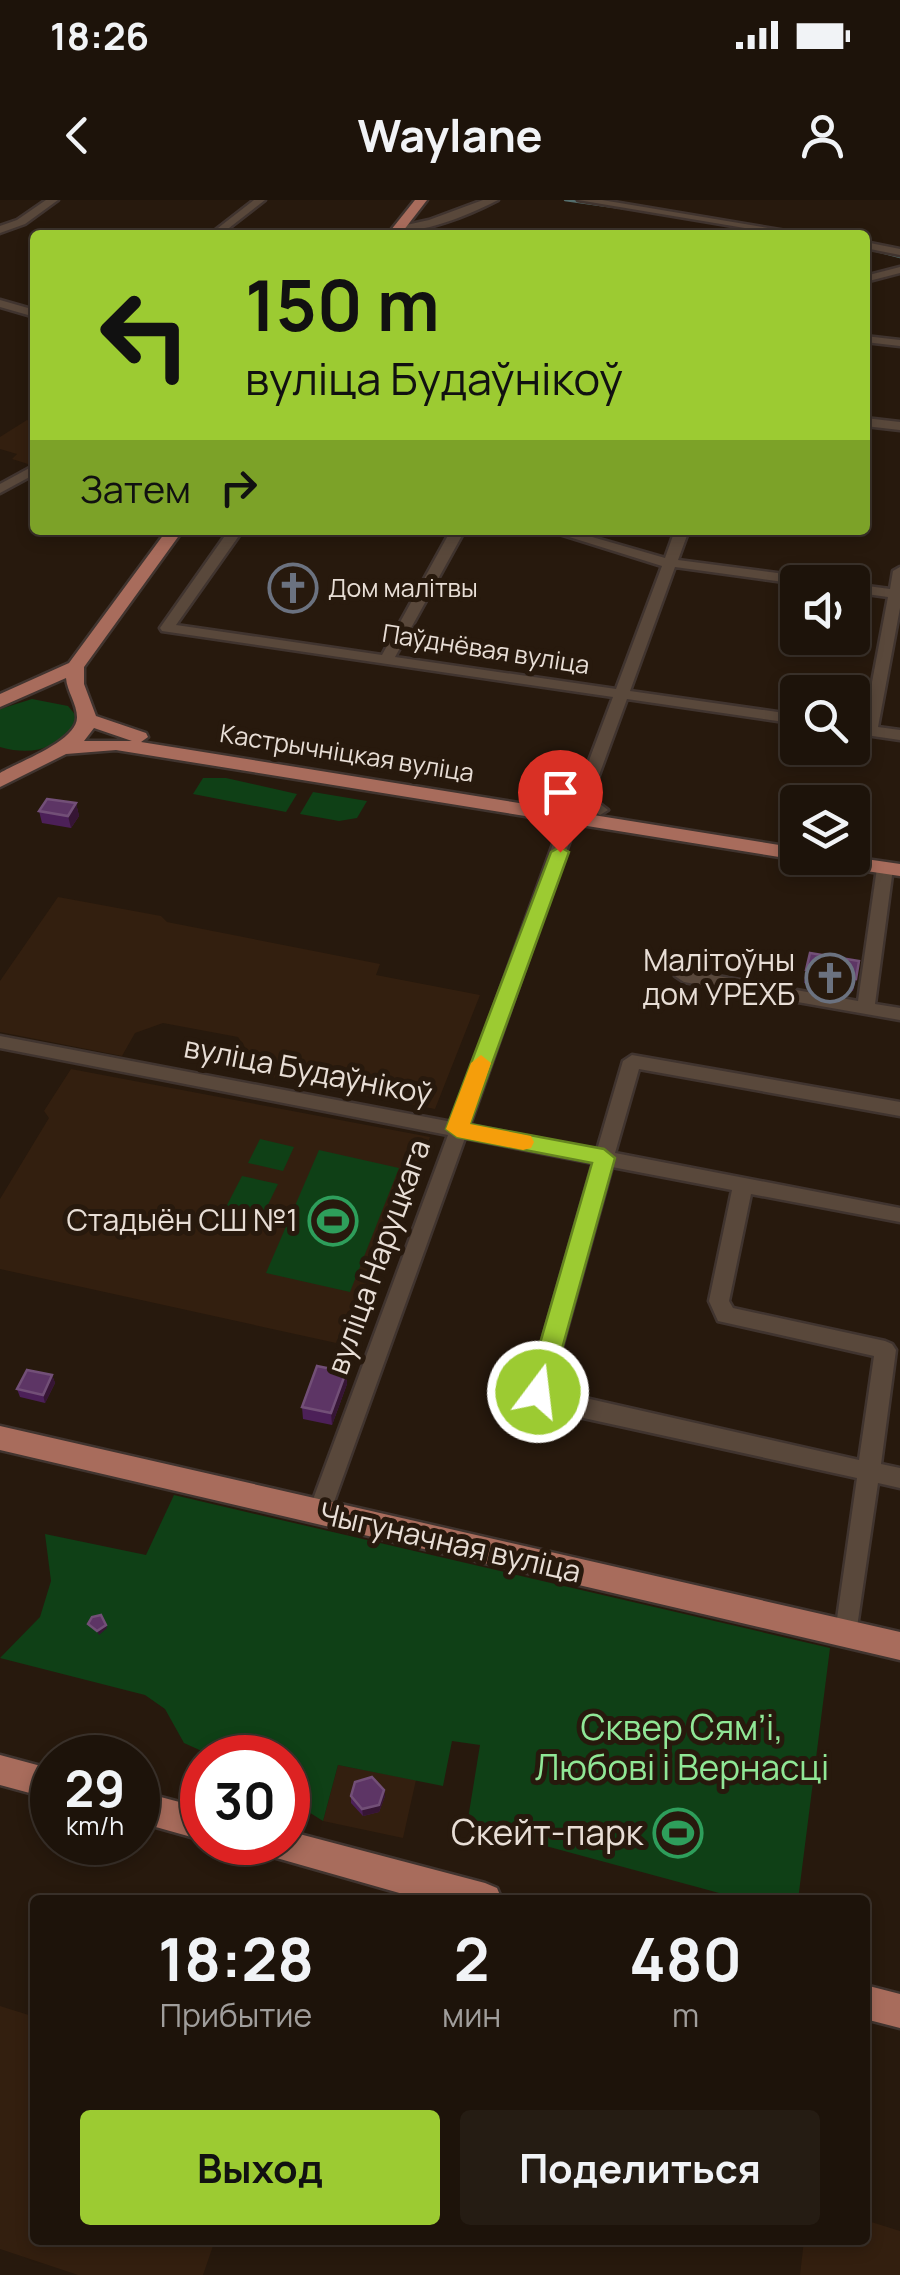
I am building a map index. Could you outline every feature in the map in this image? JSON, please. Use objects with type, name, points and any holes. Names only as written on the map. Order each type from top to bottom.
[{"type":"main road","points":[[397,230],[420,200]]},
{"type":"main road","points":[[9,698],[75,666],[170,535]]},
{"type":"main road","points":[[65,748],[84,731],[84,713],[73,682],[75,666]]},
{"type":"main road","name":"Кастрычніцкая вуліца","points":[[9,698],[48,695],[123,734],[562,804],[591,804],[780,838]]},
{"type":"main road","name":"Кастрычніцкая вуліца","points":[[44,755],[65,748],[116,744],[780,851]]},
{"type":"main road","points":[[5,755],[44,755]]},
{"type":"main road","points":[[0,781],[44,755]]},
{"type":"main road","points":[[870,856],[895,865]]},
{"type":"main road","points":[[870,863],[895,865]]},
{"type":"main road","name":"Чыгуначная вуліца","points":[[0,1438],[900,1646]]},
{"type":"main road","points":[[0,1770],[30,1778]]},
{"type":"main road","points":[[310,1853],[466,1895]]},
{"type":"main road","points":[[870,2003],[900,2011]]},
{"type":"street","points":[[0,230],[21,222],[53,200]]},
{"type":"street","points":[[221,230],[260,200]]},
{"type":"street","points":[[427,230],[454,212],[493,200]]},
{"type":"street","points":[[583,200],[774,230]]},
{"type":"street","points":[[870,247],[900,252]]},
{"type":"street","points":[[870,279],[900,270]]},
{"type":"street","points":[[0,303],[30,312]]},
{"type":"street","points":[[870,339],[900,342]]},
{"type":"street","points":[[870,423],[900,426]]},
{"type":"street","points":[[0,489],[30,472]]},
{"type":"street","name":"Паўднёвая вуліца","points":[[232,535],[167,628],[780,717]]},
{"type":"street","points":[[387,659],[455,535]]},
{"type":"street","points":[[572,535],[671,562],[780,577]]},
{"type":"street","points":[[591,804],[622,694],[680,535]]},
{"type":"street","points":[[900,570],[870,731],[900,735]]},
{"type":"street","points":[[870,590],[898,594]]},
{"type":"street","points":[[528,810],[552,819],[565,832],[560,852]]},
{"type":"street","points":[[560,852],[584,826],[622,824]]},
{"type":"street","name":"вуліца Наруцкага","points":[[319,1513],[560,852]]},
{"type":"street","points":[[866,1008],[895,865]]},
{"type":"street","points":[[684,976],[900,1014]]},
{"type":"street","name":"вуліца Будаўнікоў","points":[[0,1042],[900,1215]]},
{"type":"street","points":[[900,1109],[632,1061],[538,1390],[540,1396],[900,1478]]},
{"type":"street","points":[[743,1184],[719,1306],[731,1318],[885,1350],[848,1633]]},
{"type":"shaded area","points":[[30,421],[30,463],[12,459],[17,454],[0,449],[0,437]]},
{"type":"shaded area","points":[[58,897],[380,964],[376,975],[480,995],[435,1109],[247,1072],[253,1059],[238,1037],[163,1023],[135,1033],[122,1056],[0,1032],[0,981]]},
{"type":"shaded area","points":[[71,1069],[430,1137],[350,1346],[0,1269],[0,1199],[49,1118],[44,1111]]},
{"type":"shaded area","points":[[338,1765],[416,1780],[403,1838],[323,1821]]},
{"type":"shaded area","points":[[0,2006],[30,2015],[30,2245],[213,2245],[203,2275],[78,2275],[0,2249]]},
{"type":"shaded area","points":[[870,2222],[900,2231],[900,2275],[800,2275],[803,2245],[870,2245]]},
{"type":"green space","points":[[32,699],[68,706],[78,718],[77,728],[41,749],[0,747],[0,709]]},
{"type":"green space","points":[[203,778],[226,778],[297,794],[286,812],[193,794]]},
{"type":"green space","points":[[313,792],[367,801],[357,818],[339,821],[300,814]]},
{"type":"green space","points":[[260,1139],[294,1147],[283,1171],[248,1163]]},
{"type":"green space","name":"Стадыён СШ №1","points":[[319,1150],[399,1168],[350,1292],[266,1273]]},
{"type":"green space","points":[[242,1176],[278,1184],[263,1215],[226,1207]]},
{"type":"green space","name":"Сквер Сямʼі, Любові і Вернасці","points":[[174,1495],[830,1648],[799,1895],[727,1895],[487,1830],[474,1831],[468,1819],[480,1745],[452,1741],[443,1786],[338,1765],[323,1821],[310,1813],[310,1735],[180,1736],[165,1709],[145,1695],[0,1658],[40,1617],[51,1581],[45,1534],[146,1555]]},
{"type":"building","points":[[294,568],[306,570],[297,586],[284,584]]},
{"type":"building","points":[[47,799],[76,803],[68,816],[39,811]]},
{"type":"building","points":[[810,953],[859,961],[856,979],[806,970]]},
{"type":"building","points":[[317,1366],[346,1372],[331,1413],[302,1407]]},
{"type":"building","points":[[27,1370],[52,1375],[43,1395],[17,1389]]},
{"type":"building","points":[[101,1615],[106,1625],[97,1631],[88,1624],[92,1617]]},
{"type":"building","points":[[372,1777],[384,1790],[379,1805],[362,1809],[351,1796],[355,1782]]},
{"type":"waterway","points":[[565,200],[664,214]]},
{"type":"waterway","points":[[870,249],[900,257]]},
{"type":"slow traffic","points":[[481,1063],[457,1129],[523,1142]]},
{"type":"place","name":"Дом малітвы","points":[[293,588]]},
{"type":"place","name":"Малітоўны дом УРЕХБ","points":[[830,978]]},
{"type":"place","name":"Стадыён СШ №1","points":[[333,1221]]},
{"type":"place","name":"Скейт-парк","points":[[678,1833]]},
{"type":"route","points":[[538,1392],[604,1158],[457,1129],[560,852]]}]
